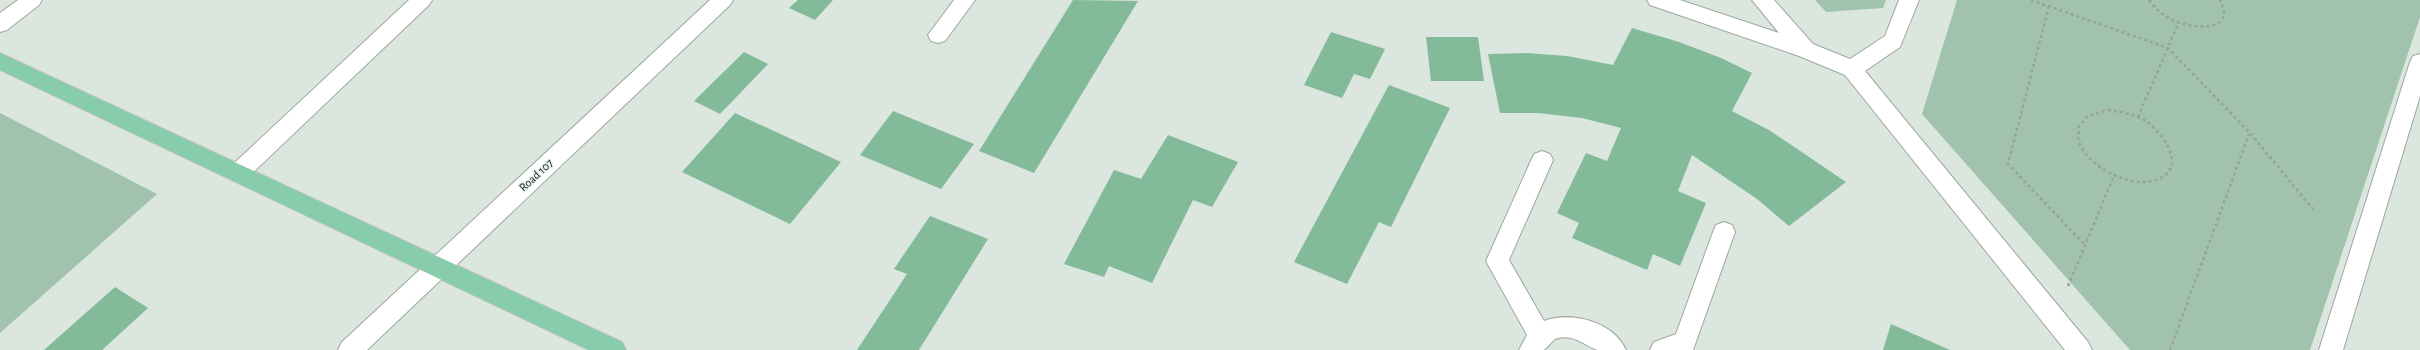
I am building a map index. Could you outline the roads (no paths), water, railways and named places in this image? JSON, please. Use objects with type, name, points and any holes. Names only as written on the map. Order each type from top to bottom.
[{"type":"main road","points":[[0,61],[614,350]]},
{"type":"street","points":[[0,24],[32,0]]},
{"type":"street","points":[[238,173],[422,0]]},
{"type":"street","name":"Road 107","points":[[350,350],[723,0]]},
{"type":"street","points":[[938,35],[965,0]]},
{"type":"street","points":[[1657,0],[1806,50],[1852,69],[2080,350]]},
{"type":"street","points":[[1762,0],[1806,50]]},
{"type":"street","points":[[1852,69],[1893,41],[1909,0]]},
{"type":"street","points":[[2331,350],[2420,62]]},
{"type":"street","points":[[1542,160],[1497,261],[1536,343],[1551,329],[1564,326],[1579,327],[1593,332],[1606,340],[1614,350]]},
{"type":"street","points":[[1662,350],[1685,342],[1724,232]]}]
